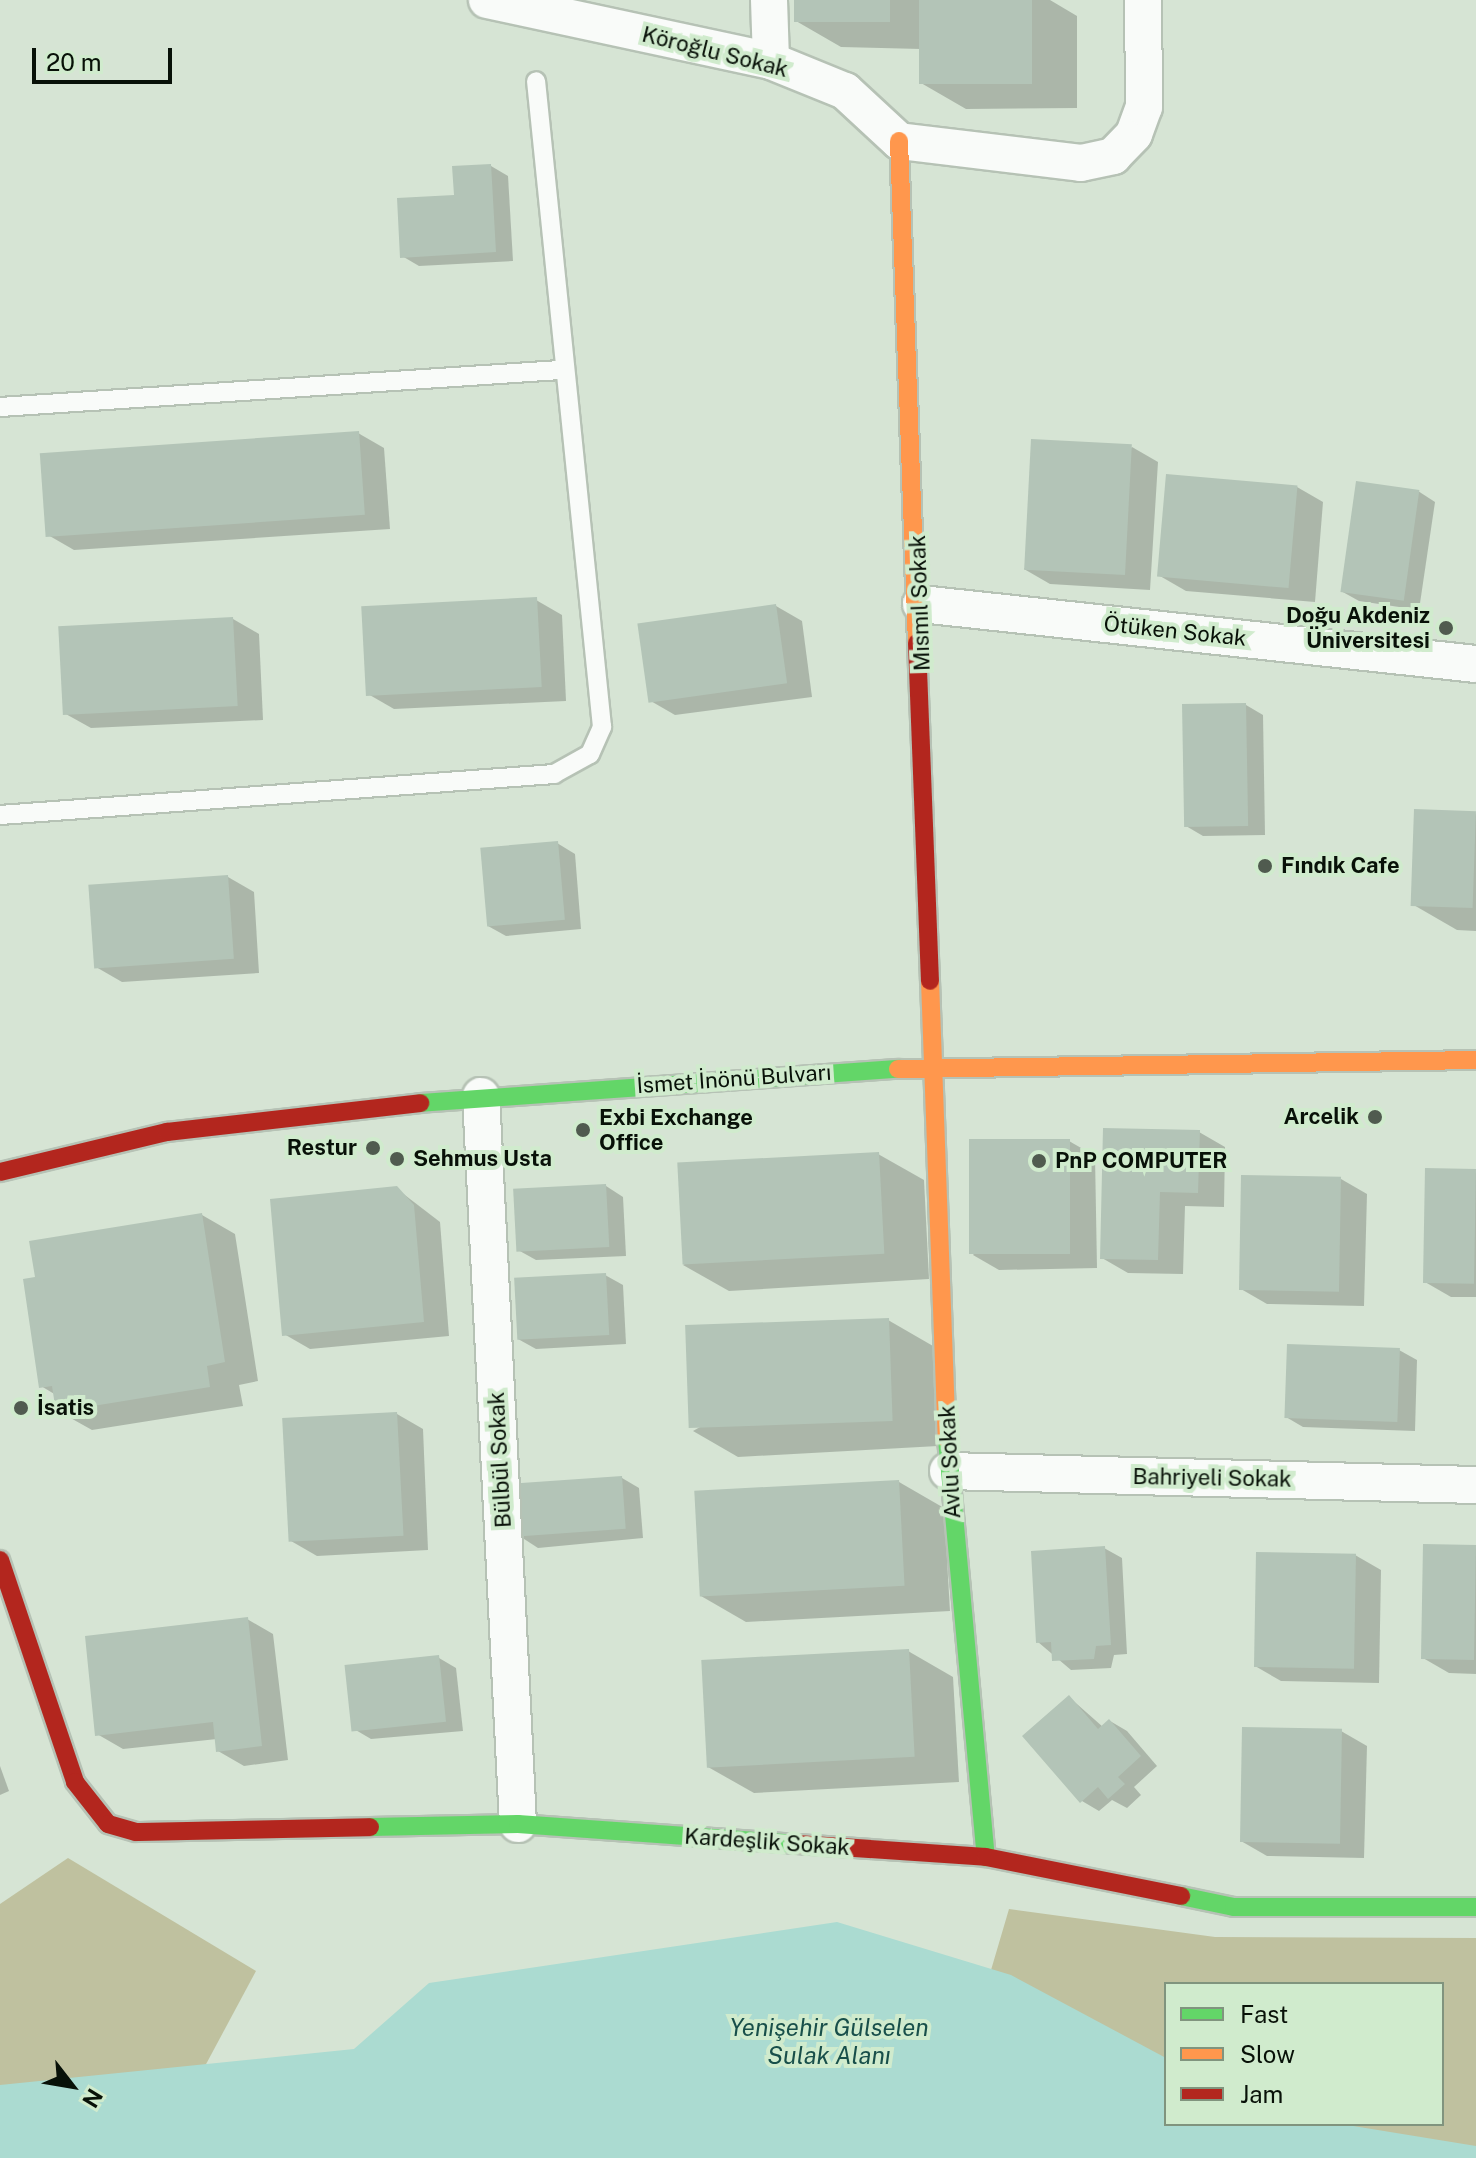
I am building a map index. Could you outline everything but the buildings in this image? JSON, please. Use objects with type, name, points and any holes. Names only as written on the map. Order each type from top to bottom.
[{"type":"street","name":"Köroğlu Sokak","points":[[487,0],[771,61],[845,91],[899,141]]},
{"type":"street","points":[[769,0],[771,61]]},
{"type":"street","points":[[899,141],[1081,163],[1113,156],[1134,134],[1144,107],[1143,0]]},
{"type":"street","name":"Mısmıl Sokak","points":[[899,141],[921,604],[936,1066]]},
{"type":"street","name":"Ötüken Sokak","points":[[921,604],[1476,664]]},
{"type":"street","name":"İsmet İnönü Bulvarı","points":[[0,1172],[167,1132],[481,1096],[936,1066],[1476,1060]]},
{"type":"street","name":"Avlu Sokak","points":[[936,1066],[948,1471],[986,1857]]},
{"type":"street","name":"Bülbül Sokak","points":[[481,1096],[518,1824]]},
{"type":"street","name":"Bahriyeli Sokak","points":[[948,1471],[1476,1485]]},
{"type":"street","name":"Kardeşlik Sokak","points":[[1,1571],[75,1782],[108,1824],[136,1832],[518,1824],[986,1857],[1234,1907],[1476,1907]]},
{"type":"lane","points":[[0,815],[554,774],[590,754],[602,727],[560,370],[536,81]]},
{"type":"lane","points":[[0,407],[560,370]]},
{"type":"green space","points":[[68,1858],[256,1971],[175,2122],[0,2153],[0,1904]]},
{"type":"green space","points":[[1009,1909],[1215,1937],[1476,1938],[1476,2158],[696,2158],[976,2021]]},
{"type":"water","name":"Yenişehir Gülselen Sulak Alanı","points":[[837,1922],[1011,1975],[1164,2057],[1164,2126],[1353,2126],[1476,2146],[1476,2158],[0,2158],[0,2085],[354,2049],[429,1983]]},
{"type":"traffic: fast","points":[[420,1103],[898,1069]]},
{"type":"traffic: fast","points":[[947,1439],[986,1857]]},
{"type":"traffic: fast","points":[[370,1827],[518,1824],[797,1844]]},
{"type":"traffic: fast","points":[[1181,1896],[1234,1907],[1476,1907]]},
{"type":"traffic: slow","points":[[899,141],[917,643]]},
{"type":"traffic: slow","points":[[930,981],[947,1439]]},
{"type":"traffic: slow","points":[[898,1069],[1476,1060]]},
{"type":"traffic: jam","points":[[917,643],[930,981]]},
{"type":"traffic: jam","points":[[0,1172],[167,1132],[420,1103]]},
{"type":"traffic: jam","points":[[0,1560],[75,1782],[108,1824],[136,1832],[370,1827]]},
{"type":"traffic: jam","points":[[797,1844],[986,1857],[1181,1896]]},
{"type":"place","name":"Doğu Akdeniz Üniversitesi","points":[[1446,628]]},
{"type":"place","name":"Fındık Cafe","points":[[1265,866]]},
{"type":"place","name":"Arcelik","points":[[1375,1117]]},
{"type":"place","name":"Exbi Exchange Office","points":[[583,1130]]},
{"type":"place","name":"Restur","points":[[373,1148]]},
{"type":"place","name":"Sehmus Usta","points":[[397,1159]]},
{"type":"place","name":"PnP COMPUTER","points":[[1039,1161]]},
{"type":"place","name":"İsatis","points":[[21,1408]]}]
